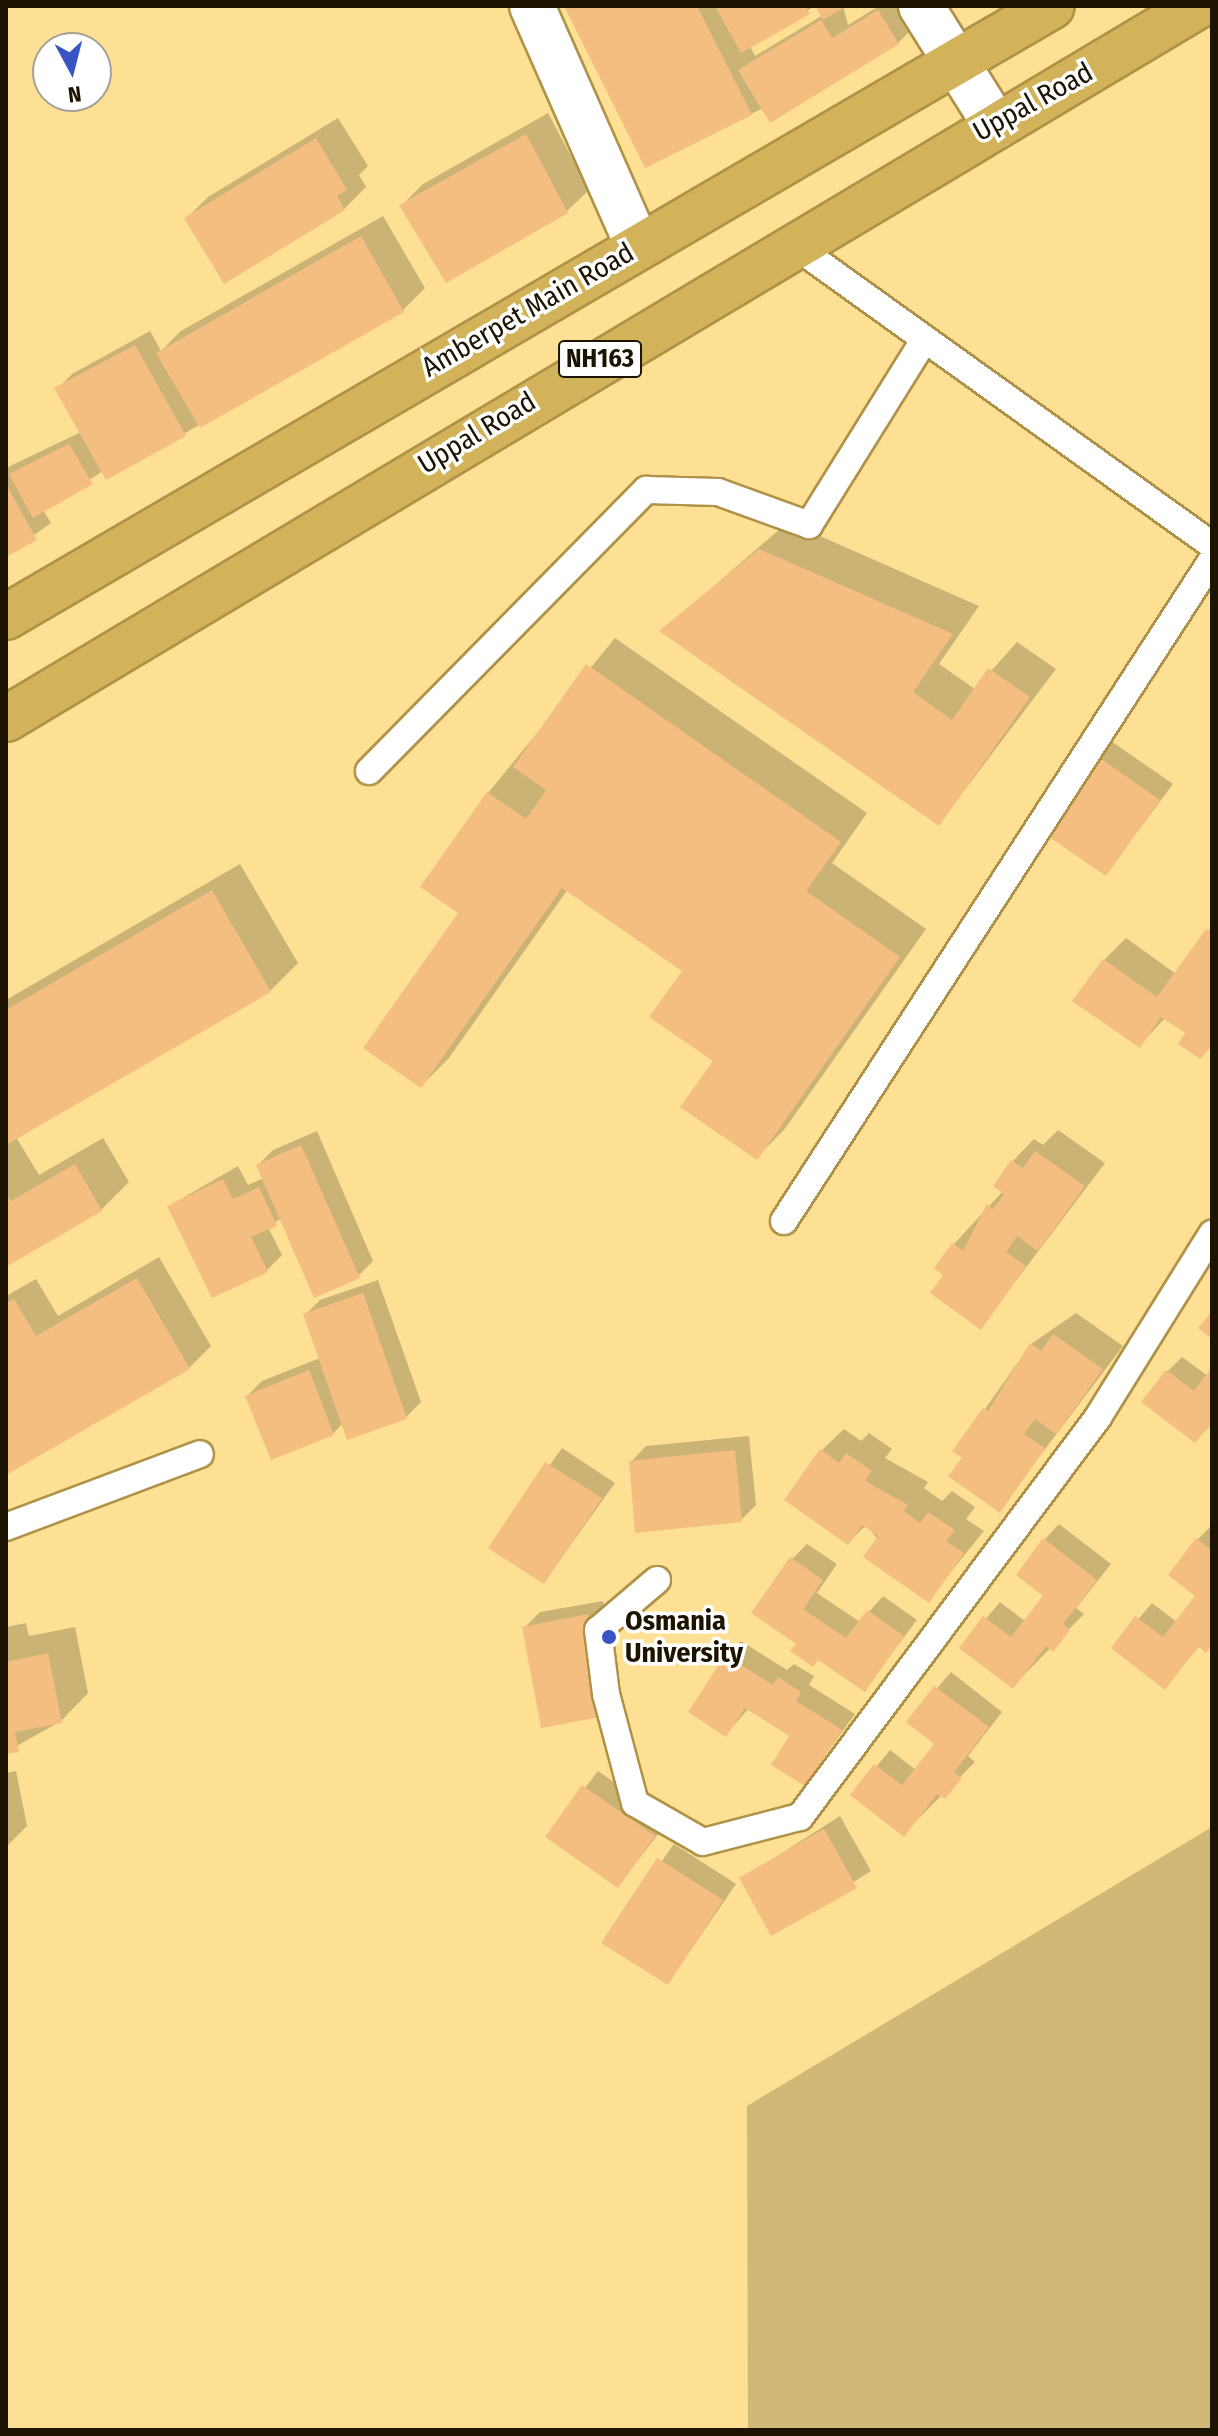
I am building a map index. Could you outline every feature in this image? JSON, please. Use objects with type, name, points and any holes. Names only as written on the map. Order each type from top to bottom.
[{"type":"highway","name":"Amberpet Main Road","points":[[6,617],[1052,6]]},
{"type":"highway","name":"Uppal Road","points":[[6,719],[663,320],[798,248],[1198,6]]},
{"type":"street","points":[[532,6],[638,246]]},
{"type":"street","points":[[921,6],[996,126]]},
{"type":"lane","points":[[798,248],[1212,545]]},
{"type":"lane","points":[[369,771],[646,490],[718,492],[809,525],[925,339]]},
{"type":"lane","points":[[784,1221],[1212,560]]},
{"type":"lane","points":[[657,1580],[598,1630],[606,1694],[635,1803],[703,1842],[800,1817],[1098,1417],[1212,1234]]},
{"type":"lane","points":[[6,1527],[200,1454]]},
{"type":"shaded area","points":[[1212,1827],[1212,2430],[748,2430],[747,2106]]},
{"type":"building","points":[[564,6],[697,6],[752,115],[645,168]]},
{"type":"building","points":[[715,6],[805,6],[810,14],[741,53]]},
{"type":"building","points":[[815,6],[847,6],[823,20]]},
{"type":"building","points":[[878,10],[899,44],[770,123],[738,70],[821,20],[832,38]]},
{"type":"building","points":[[526,134],[568,213],[446,283],[399,205]]},
{"type":"building","points":[[316,138],[347,190],[337,196],[345,210],[224,284],[184,218]]},
{"type":"building","points":[[361,236],[404,312],[200,428],[156,353]]},
{"type":"building","points":[[135,345],[186,436],[106,480],[54,388]]},
{"type":"building","points":[[69,444],[93,484],[33,518],[9,474]]},
{"type":"building","points":[[6,484],[37,540],[6,557]]},
{"type":"building","points":[[759,549],[953,634],[913,692],[952,720],[988,668],[1030,697],[939,826],[659,631]]},
{"type":"building","points":[[586,664],[841,842],[806,891],[900,957],[757,1160],[680,1107],[713,1061],[649,1017],[682,971],[562,888],[421,1088],[363,1048],[458,913],[420,887],[487,792],[526,819],[546,790],[513,767]]},
{"type":"building","points":[[1094,754],[1160,800],[1106,876],[1040,831]]},
{"type":"building","points":[[212,890],[271,992],[6,1145],[6,1010]]},
{"type":"building","points":[[1206,929],[1212,933],[1212,1046],[1200,1059],[1178,1044],[1185,1033],[1161,1017],[1140,1048],[1072,1001],[1103,959],[1157,997]]},
{"type":"building","points":[[301,1145],[360,1278],[314,1298],[256,1165]]},
{"type":"building","points":[[1035,1151],[1085,1186],[1038,1251],[1017,1236],[1006,1252],[1026,1266],[981,1330],[930,1293],[943,1275],[934,1268],[952,1243],[963,1251],[987,1204],[993,1209],[1004,1194],[993,1186],[1011,1160],[1023,1168]]},
{"type":"building","points":[[75,1164],[102,1211],[6,1267],[6,1193],[11,1201]]},
{"type":"building","points":[[223,1179],[233,1199],[259,1187],[277,1226],[251,1237],[268,1272],[212,1298],[167,1206]]},
{"type":"building","points":[[137,1278],[190,1369],[6,1475],[6,1303],[14,1299],[36,1336]]},
{"type":"building","points":[[363,1293],[407,1419],[347,1440],[303,1314]]},
{"type":"building","points":[[1212,1311],[1212,1339],[1198,1328]]},
{"type":"building","points":[[1053,1334],[1103,1369],[1056,1434],[1035,1419],[1024,1434],[1045,1448],[1000,1513],[948,1476],[962,1458],[952,1451],[983,1408],[988,1411],[1030,1343],[1041,1351]]},
{"type":"building","points":[[1212,1367],[1212,1422],[1195,1443],[1141,1402],[1166,1370],[1194,1391]]},
{"type":"building","points":[[309,1370],[334,1435],[271,1460],[245,1396]]},
{"type":"building","points":[[820,1449],[839,1463],[846,1453],[872,1471],[865,1481],[908,1505],[904,1511],[920,1523],[928,1512],[955,1530],[946,1541],[964,1553],[929,1603],[863,1557],[878,1536],[862,1525],[848,1545],[784,1500]]},
{"type":"building","points":[[735,1450],[742,1522],[635,1533],[629,1461]]},
{"type":"building","points":[[545,1462],[602,1498],[544,1584],[488,1548]]},
{"type":"building","points":[[1043,1538],[1097,1580],[1063,1624],[1070,1630],[1053,1652],[1046,1646],[1013,1689],[959,1648],[983,1616],[1011,1637],[1043,1596],[1016,1575]]},
{"type":"building","points":[[1196,1538],[1212,1551],[1212,1645],[1206,1653],[1198,1646],[1165,1690],[1111,1648],[1135,1616],[1163,1637],[1195,1596],[1168,1575]]},
{"type":"building","points":[[790,1557],[823,1580],[803,1609],[846,1638],[867,1610],[904,1636],[865,1692],[818,1660],[813,1667],[790,1651],[796,1644],[751,1613]]},
{"type":"building","points":[[588,1614],[606,1716],[541,1728],[522,1627]]},
{"type":"building","points":[[48,1653],[62,1723],[15,1732],[19,1752],[6,1754],[6,1662]]},
{"type":"building","points":[[725,1655],[773,1685],[778,1677],[801,1692],[796,1701],[842,1730],[805,1786],[771,1765],[789,1736],[745,1708],[726,1737],[688,1712]]},
{"type":"building","points":[[934,1686],[989,1727],[954,1772],[962,1778],[945,1799],[937,1794],[904,1837],[850,1795],[874,1764],[902,1785],[934,1744],[906,1722]]},
{"type":"building","points":[[582,1785],[655,1836],[618,1888],[545,1837]]},
{"type":"building","points":[[824,1829],[857,1888],[771,1936],[739,1878]]},
{"type":"building","points":[[657,1858],[723,1900],[668,1985],[601,1943]]},
{"type":"place","name":"Osmania University","points":[[609,1637]]}]
